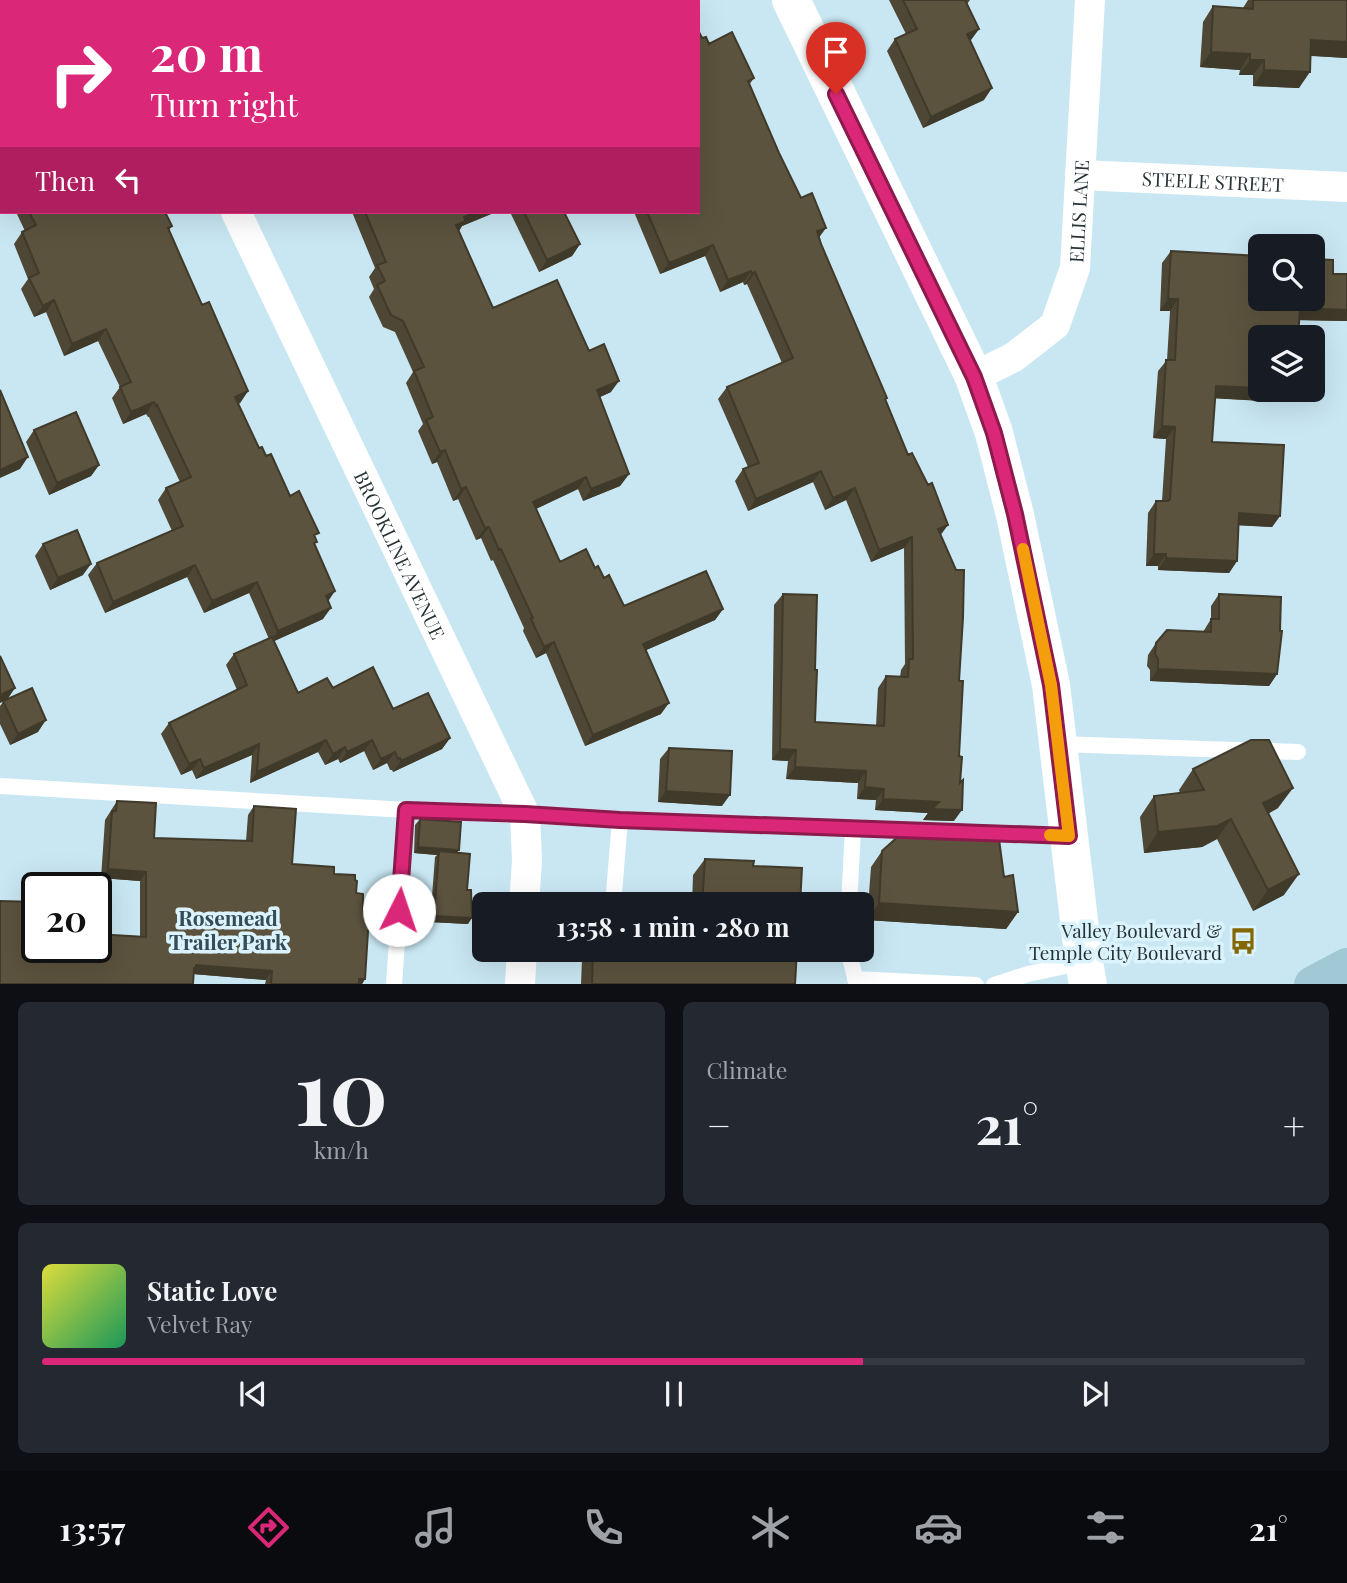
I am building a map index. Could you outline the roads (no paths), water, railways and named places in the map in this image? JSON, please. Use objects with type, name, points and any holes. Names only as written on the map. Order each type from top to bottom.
[{"type":"main road","points":[[791,0],[974,377],[994,433],[1015,514],[1051,685],[1086,973]]},
{"type":"street","name":"ELLIS LANE","points":[[974,377],[1014,357],[1055,325],[1075,268],[1090,0]]},
{"type":"street","name":"STEELE STREET","points":[[1080,175],[1347,187]]},
{"type":"street","name":"BROOKLINE AVENUE","points":[[237,214],[525,814],[525,892]]},
{"type":"street","points":[[520,984],[521,962]]},
{"type":"lane","points":[[1058,744],[1298,752]]},
{"type":"lane","points":[[0,786],[406,810],[1069,836]]},
{"type":"lane","points":[[394,984],[406,810]]},
{"type":"lane","points":[[614,892],[620,820]]},
{"type":"lane","points":[[850,892],[853,828]]},
{"type":"lane","points":[[851,962],[856,982],[936,984]]},
{"type":"lane","points":[[997,984],[1028,974],[1086,973]]},
{"type":"place","name":"Valley Boulevard & Temple City Boulevard","points":[[1243,941]]},
{"type":"district","name":"Rosemead Trailer Park","points":[[228,929]]}]
